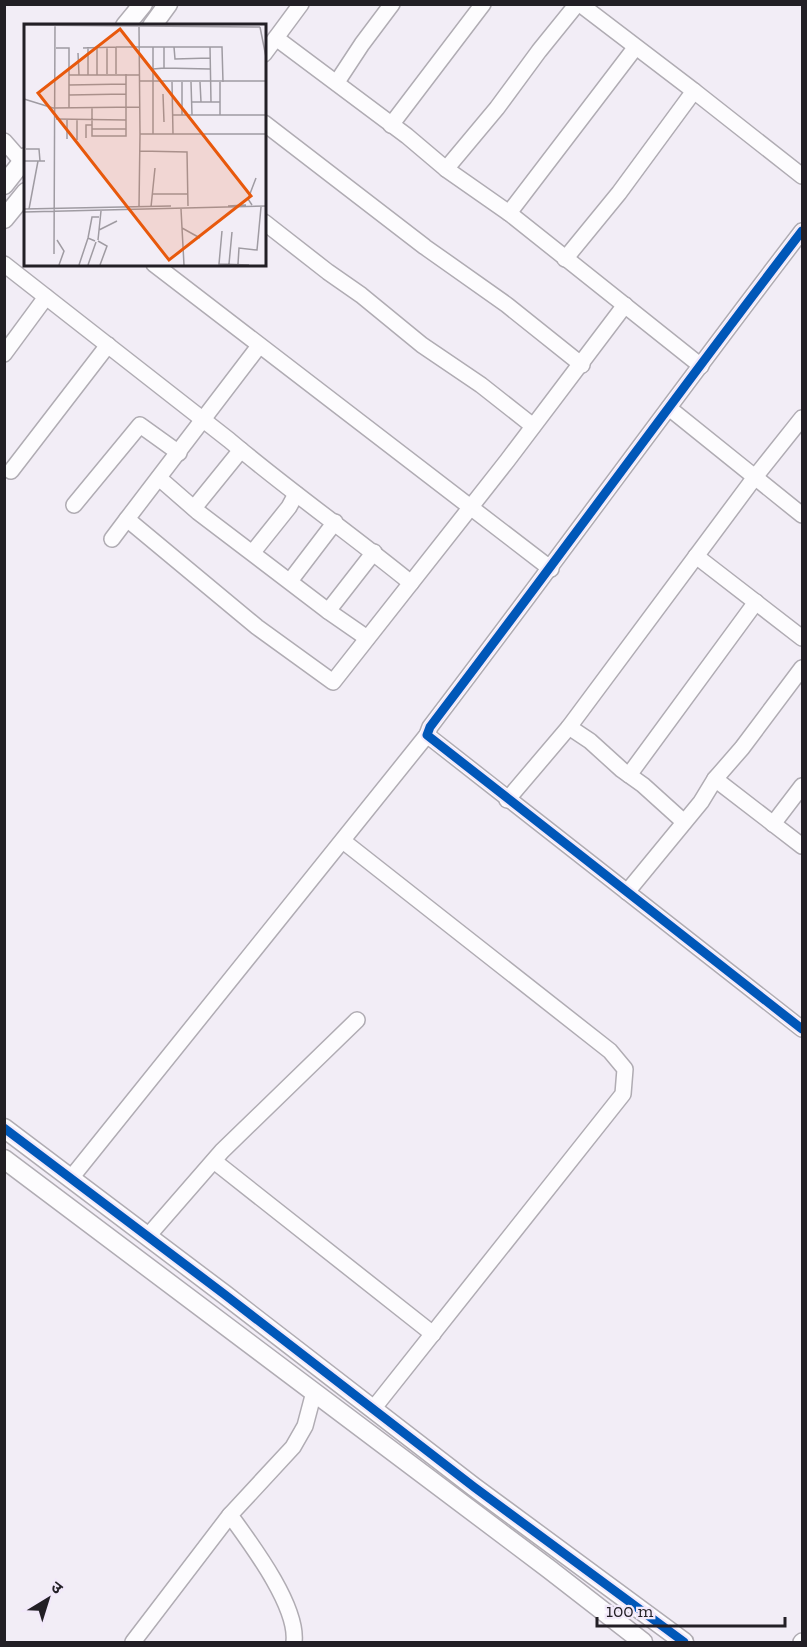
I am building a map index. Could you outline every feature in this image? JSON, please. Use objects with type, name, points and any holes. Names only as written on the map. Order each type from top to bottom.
[{"type":"street","points":[[127,24],[143,4]]},
{"type":"street","points":[[153,24],[168,4]]},
{"type":"street","points":[[266,51],[300,4]]},
{"type":"street","points":[[337,82],[392,4]]},
{"type":"street","points":[[391,125],[483,4]]},
{"type":"street","points":[[446,169],[471,141],[538,51],[578,4],[802,176]]},
{"type":"street","points":[[276,38],[337,82],[446,169],[508,213],[701,366]]},
{"type":"street","points":[[508,213],[635,48]]},
{"type":"street","points":[[565,259],[619,193],[694,91]]},
{"type":"street","points":[[266,125],[425,247],[507,305],[582,365]]},
{"type":"street","points":[[4,141],[24,162],[4,185]]},
{"type":"street","points":[[4,219],[24,194]]},
{"type":"street","points":[[266,224],[361,295],[422,345],[473,379],[533,426]]},
{"type":"street","points":[[71,1178],[427,735],[430,727],[551,569],[639,446],[802,231]]},
{"type":"street","points":[[4,264],[411,583]]},
{"type":"street","points":[[157,266],[551,569]]},
{"type":"street","points":[[4,354],[46,297]]},
{"type":"street","points":[[128,519],[257,627],[333,682],[582,365],[625,305]]},
{"type":"street","points":[[11,471],[108,345]]},
{"type":"street","points":[[112,538],[259,346]]},
{"type":"street","points":[[669,408],[802,515]]},
{"type":"street","points":[[507,800],[569,727],[754,477],[802,418]]},
{"type":"street","points":[[74,505],[140,425],[179,453]]},
{"type":"street","points":[[194,508],[241,450]]},
{"type":"street","points":[[159,478],[194,508],[328,611],[367,638]]},
{"type":"street","points":[[253,552],[289,507],[296,494]]},
{"type":"street","points":[[290,581],[335,522]]},
{"type":"street","points":[[328,611],[374,552]]},
{"type":"street","points":[[696,556],[802,638]]},
{"type":"street","points":[[629,775],[756,602]]},
{"type":"street","points":[[627,892],[701,802],[715,779],[742,748],[802,668]]},
{"type":"street","points":[[569,727],[590,741],[684,822]]},
{"type":"street","points":[[427,735],[802,1029]]},
{"type":"street","points":[[715,779],[802,846]]},
{"type":"street","points":[[773,824],[802,786]]},
{"type":"street","points":[[343,841],[610,1051],[625,1070],[623,1094],[373,1409]]},
{"type":"street","points":[[148,1236],[214,1161],[357,1020]]},
{"type":"street","points":[[4,1128],[474,1487],[684,1642]]},
{"type":"street","points":[[4,1159],[643,1642]]},
{"type":"street","points":[[214,1161],[433,1334]]},
{"type":"street","points":[[133,1642],[230,1515],[293,1447],[305,1426],[314,1392]]},
{"type":"street","points":[[230,1515],[262,1560],[288,1609],[295,1637],[294,1642]]},
{"type":"cycle path","points":[[802,231],[430,727],[427,735],[802,1029]]},
{"type":"cycle path","points":[[4,1128],[474,1487],[684,1642]]}]
